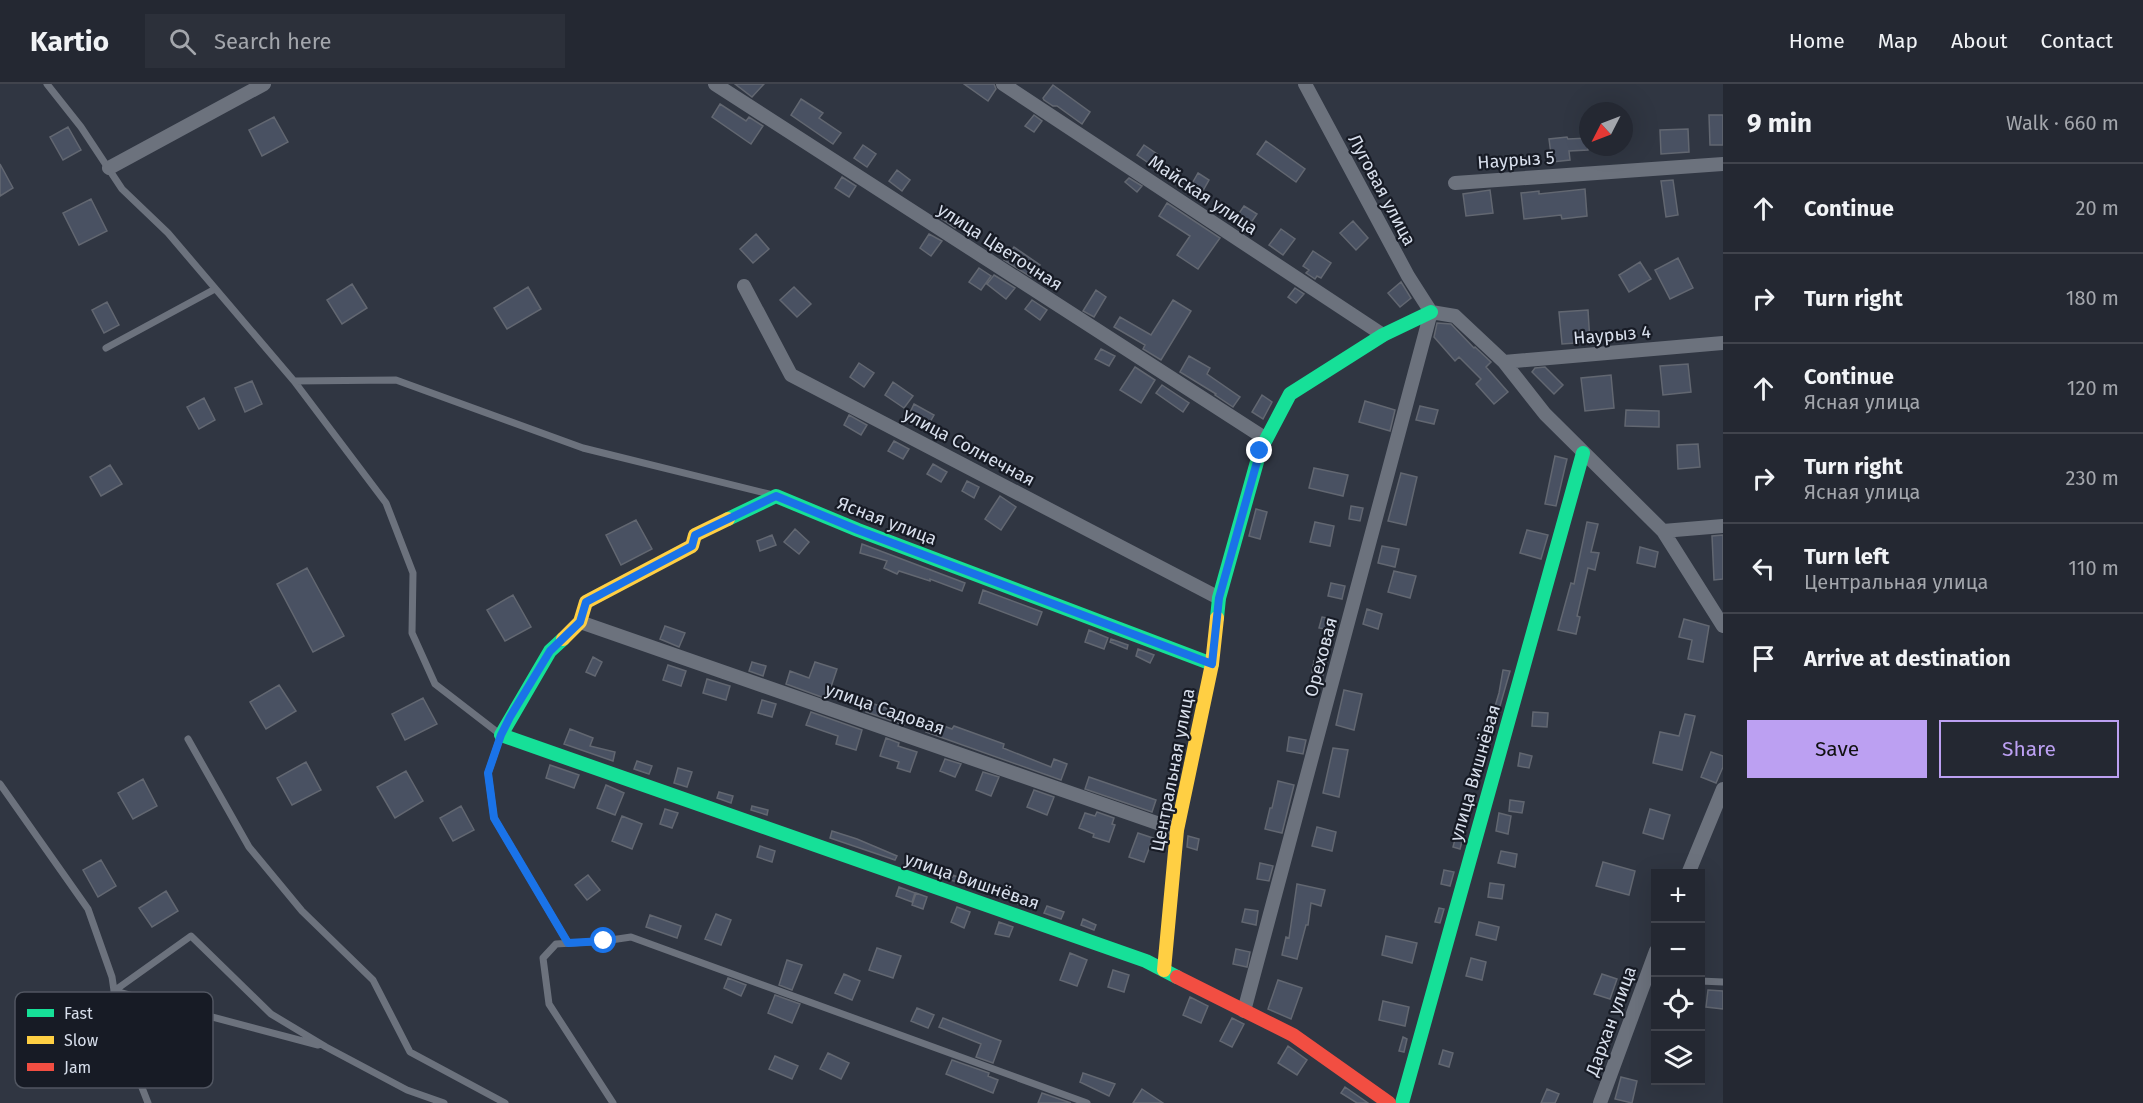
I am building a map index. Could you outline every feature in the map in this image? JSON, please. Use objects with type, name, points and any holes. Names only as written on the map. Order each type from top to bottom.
[{"type":"street","points":[[109,168],[264,84]]},
{"type":"street","name":"улица Цветочная","points":[[715,84],[1266,439]]},
{"type":"street","name":"Майская улица","points":[[1003,84],[1383,335]]},
{"type":"street","name":"Луговая улица","points":[[1305,84],[1408,276],[1431,312]]},
{"type":"street","name":"Наурыз 5","points":[[1455,183],[1723,164]]},
{"type":"street","name":"улица Солнечная","points":[[744,286],[791,375],[1219,598]]},
{"type":"street","points":[[1431,312],[1455,316],[1504,362],[1545,414],[1663,531],[1723,626]]},
{"type":"street","name":"Центральная улица","points":[[1164,970],[1177,830],[1212,664],[1219,598],[1260,451],[1290,394],[1383,335],[1431,312]]},
{"type":"street","name":"Ореховая","points":[[1244,1011],[1431,312]]},
{"type":"street","name":"Наурыз 4","points":[[1504,362],[1723,343]]},
{"type":"street","name":"улица Вишнёвая","points":[[1402,1103],[1583,453]]},
{"type":"street","points":[[501,735],[550,651],[580,622],[586,602],[692,546],[695,535],[776,496]]},
{"type":"street","name":"Ясная улица","points":[[776,496],[858,530],[1212,664]]},
{"type":"street","points":[[1663,531],[1723,526]]},
{"type":"street","name":"улица Садовая","points":[[580,622],[1177,830]]},
{"type":"street","name":"улица Вишнёвая","points":[[501,735],[1135,957],[1293,1035],[1389,1103]]},
{"type":"street","points":[[1690,869],[1723,789]]},
{"type":"street","name":"Дархан улица","points":[[1600,1103],[1650,978]]},
{"type":"lane","points":[[47,84],[81,127],[122,189],[168,233],[294,381],[386,503],[413,573],[412,633],[435,684],[501,735],[488,773],[494,818],[568,943]]},
{"type":"lane","points":[[106,348],[215,289]]},
{"type":"lane","points":[[294,381],[396,380],[583,448],[776,496]]},
{"type":"lane","points":[[188,739],[249,847],[302,911],[373,980],[410,1052],[506,1103]]},
{"type":"lane","points":[[0,784],[88,909],[112,976],[114,991]]},
{"type":"lane","points":[[114,991],[191,936],[271,1014],[326,1047],[407,1090],[444,1103]]},
{"type":"lane","points":[[613,1103],[549,1004],[543,958],[556,944],[631,937],[1087,1103]]},
{"type":"lane","points":[[1705,981],[1723,982]]},
{"type":"lane","points":[[213,1017],[326,1047]]},
{"type":"lane","points":[[142,1088],[148,1103]]},
{"type":"building","points":[[735,84],[764,84],[752,97]]},
{"type":"building","points":[[964,84],[994,84],[996,89],[988,101]]},
{"type":"building","points":[[1053,85],[1090,112],[1082,124],[1057,106],[1044,100],[1043,98]]},
{"type":"building","points":[[801,99],[823,113],[819,118],[841,133],[833,144],[791,115]]},
{"type":"building","points":[[720,104],[746,121],[749,117],[763,126],[751,144],[712,117]]},
{"type":"building","points":[[1034,115],[1042,121],[1034,132],[1025,126]]},
{"type":"building","points":[[1709,115],[1723,115],[1723,145],[1710,145]]},
{"type":"building","points":[[274,117],[288,142],[262,156],[249,130]]},
{"type":"building","points":[[68,127],[81,150],[63,160],[50,137]]},
{"type":"building","points":[[1688,129],[1689,152],[1661,154],[1660,130]]},
{"type":"building","points":[[1579,138],[1579,150],[1569,151],[1570,160],[1552,162],[1549,139]]},
{"type":"building","points":[[1266,141],[1305,169],[1296,182],[1257,154]]},
{"type":"building","points":[[863,145],[876,154],[867,167],[854,158]]},
{"type":"building","points":[[1144,145],[1157,154],[1150,164],[1137,155]]},
{"type":"building","points":[[0,164],[13,188],[0,196]]},
{"type":"building","points":[[897,170],[910,180],[902,191],[889,181]]},
{"type":"building","points":[[1198,173],[1209,180],[1200,196],[1189,189]]},
{"type":"building","points":[[842,177],[856,186],[849,197],[835,188]]},
{"type":"building","points":[[1129,178],[1142,186],[1137,192],[1125,182]]},
{"type":"building","points":[[1673,180],[1678,215],[1666,217],[1661,181]]},
{"type":"building","points":[[1585,189],[1587,216],[1562,219],[1561,215],[1524,219],[1521,193],[1539,191],[1539,194]]},
{"type":"building","points":[[1490,190],[1493,213],[1466,216],[1463,194]]},
{"type":"building","points":[[91,199],[107,231],[79,245],[63,213]]},
{"type":"building","points":[[1167,203],[1220,238],[1198,269],[1177,255],[1190,236],[1159,216]]},
{"type":"building","points":[[1244,206],[1257,214],[1246,230],[1233,222]]},
{"type":"building","points":[[949,210],[962,219],[955,228],[942,219]]},
{"type":"building","points":[[1353,221],[1368,238],[1356,250],[1340,233]]},
{"type":"building","points":[[1281,229],[1295,239],[1283,255],[1269,245]]},
{"type":"building","points":[[756,234],[769,249],[753,263],[740,249]]},
{"type":"building","points":[[929,234],[942,241],[931,256],[920,248]]},
{"type":"building","points":[[1014,247],[1040,265],[1031,277],[1004,260]]},
{"type":"building","points":[[1313,251],[1331,263],[1321,278],[1317,276],[1315,279],[1306,273],[1309,270],[1303,266]]},
{"type":"building","points":[[1678,258],[1693,288],[1670,299],[1655,270]]},
{"type":"building","points":[[1640,262],[1651,279],[1629,292],[1619,275]]},
{"type":"building","points":[[979,268],[991,276],[981,290],[969,282]]},
{"type":"building","points":[[994,275],[1015,288],[1006,299],[987,284]]},
{"type":"building","points":[[1401,282],[1411,298],[1400,307],[1388,293]]},
{"type":"building","points":[[352,284],[367,308],[342,324],[327,300]]},
{"type":"building","points":[[528,287],[541,309],[507,329],[494,308]]},
{"type":"building","points":[[794,287],[811,304],[797,317],[780,300]]},
{"type":"building","points":[[1295,288],[1304,294],[1296,303],[1288,297]]},
{"type":"building","points":[[1096,290],[1106,297],[1094,317],[1083,311]]},
{"type":"building","points":[[1032,300],[1047,310],[1040,320],[1025,309]]},
{"type":"building","points":[[1173,300],[1191,311],[1161,360],[1143,349],[1145,345],[1114,327],[1120,317],[1151,335]]},
{"type":"building","points":[[107,302],[119,325],[104,333],[92,310]]},
{"type":"building","points":[[1588,310],[1590,342],[1562,344],[1559,312]]},
{"type":"building","points":[[1437,323],[1451,324],[1491,362],[1486,367],[1508,392],[1494,404],[1476,384],[1481,379],[1459,357],[1455,361],[1434,337]]},
{"type":"building","points":[[1101,349],[1115,356],[1109,366],[1095,359]]},
{"type":"building","points":[[1189,356],[1210,368],[1207,374],[1240,397],[1233,407],[1180,372]]},
{"type":"building","points":[[859,363],[874,373],[864,387],[850,377]]},
{"type":"building","points":[[1688,364],[1691,392],[1663,395],[1660,366]]},
{"type":"building","points":[[1135,367],[1155,380],[1141,403],[1120,390]]},
{"type":"building","points":[[1545,367],[1563,385],[1554,394],[1532,372],[1535,368]]},
{"type":"building","points":[[1611,375],[1614,408],[1585,411],[1581,378]]},
{"type":"building","points":[[252,381],[262,404],[245,412],[235,388]]},
{"type":"building","points":[[893,382],[913,396],[904,408],[885,395]]},
{"type":"building","points":[[1162,385],[1189,403],[1183,412],[1156,393]]},
{"type":"building","points":[[1262,395],[1272,402],[1263,419],[1252,412]]},
{"type":"building","points":[[204,398],[215,420],[199,429],[187,407]]},
{"type":"building","points":[[1365,401],[1395,410],[1390,431],[1359,422]]},
{"type":"building","points":[[914,404],[934,415],[926,429],[907,419]]},
{"type":"building","points":[[1420,406],[1438,410],[1434,424],[1416,420]]},
{"type":"building","points":[[1626,410],[1659,411],[1659,427],[1625,426]]},
{"type":"building","points":[[849,415],[867,425],[861,435],[844,425]]},
{"type":"building","points":[[894,441],[909,449],[903,459],[888,451]]},
{"type":"building","points":[[1698,444],[1700,467],[1678,469],[1677,445]]},
{"type":"building","points":[[1555,456],[1567,459],[1556,506],[1545,504]]},
{"type":"building","points":[[933,464],[947,472],[941,482],[927,474]]},
{"type":"building","points":[[110,465],[122,484],[101,496],[90,477]]},
{"type":"building","points":[[1314,468],[1348,475],[1343,496],[1309,488]]},
{"type":"building","points":[[1401,473],[1417,477],[1406,525],[1388,521]]},
{"type":"building","points":[[967,481],[979,487],[974,498],[962,491]]},
{"type":"building","points":[[1000,496],[1016,507],[1001,530],[985,519]]},
{"type":"building","points":[[1351,506],[1363,508],[1360,521],[1349,519]]},
{"type":"building","points":[[1256,509],[1267,512],[1260,539],[1249,536]]},
{"type":"building","points":[[636,520],[652,549],[621,565],[606,535]]},
{"type":"building","points":[[1315,522],[1334,526],[1330,546],[1310,542]]},
{"type":"building","points":[[1587,522],[1598,524],[1591,552],[1599,553],[1595,570],[1588,568],[1577,616],[1580,617],[1576,634],[1558,630],[1571,583],[1574,584]]},
{"type":"building","points":[[795,529],[809,542],[799,554],[784,542]]},
{"type":"building","points":[[1527,530],[1548,535],[1541,559],[1520,553]]},
{"type":"building","points":[[772,535],[776,545],[760,551],[757,541]]},
{"type":"building","points":[[1723,535],[1723,579],[1714,580],[1712,536]]},
{"type":"building","points":[[862,544],[965,583],[962,591],[930,579],[930,581],[899,571],[897,574],[884,568],[887,561],[860,553]]},
{"type":"building","points":[[1382,546],[1399,549],[1395,567],[1378,563]]},
{"type":"building","points":[[1640,547],[1658,552],[1655,567],[1637,563]]},
{"type":"building","points":[[307,568],[344,636],[313,652],[277,584]]},
{"type":"building","points":[[1394,571],[1416,576],[1410,598],[1388,592]]},
{"type":"building","points":[[1331,583],[1345,586],[1342,599],[1328,596]]},
{"type":"building","points":[[983,590],[1042,612],[1037,625],[979,603]]},
{"type":"building","points":[[513,595],[531,627],[505,641],[487,610]]},
{"type":"building","points":[[1367,609],[1382,614],[1378,629],[1363,624]]},
{"type":"building","points":[[1322,617],[1332,619],[1330,630],[1319,628]]},
{"type":"building","points":[[1684,619],[1709,626],[1703,662],[1688,659],[1692,640],[1679,637]]},
{"type":"building","points":[[665,626],[685,633],[679,647],[660,639]]},
{"type":"building","points":[[1089,630],[1108,638],[1104,649],[1085,642]]},
{"type":"building","points":[[1111,639],[1128,645],[1127,649],[1110,642]]},
{"type":"building","points":[[1138,649],[1154,655],[1150,663],[1136,656]]},
{"type":"building","points":[[593,657],[602,662],[595,676],[586,672]]},
{"type":"building","points":[[1314,661],[1326,664],[1323,675],[1312,672]]},
{"type":"building","points":[[752,662],[766,666],[763,676],[749,671]]},
{"type":"building","points":[[815,662],[837,669],[827,699],[786,684],[790,671],[809,678]]},
{"type":"building","points":[[668,665],[686,671],[681,686],[663,680]]},
{"type":"building","points":[[1503,670],[1510,671],[1488,748],[1483,747],[1499,693]]},
{"type":"building","points":[[707,679],[730,686],[726,700],[703,693]]},
{"type":"building","points":[[279,685],[296,711],[266,729],[250,702]]},
{"type":"building","points":[[1344,690],[1362,694],[1354,730],[1336,725]]},
{"type":"building","points":[[423,698],[437,724],[405,740],[392,714]]},
{"type":"building","points":[[762,700],[776,704],[772,717],[758,713]]},
{"type":"building","points":[[868,702],[907,715],[904,725],[866,712]]},
{"type":"building","points":[[811,712],[862,730],[856,750],[836,744],[838,736],[806,725]]},
{"type":"building","points":[[1533,712],[1548,713],[1547,727],[1532,726]]},
{"type":"building","points":[[1685,714],[1695,716],[1682,770],[1653,763],[1660,732],[1679,736]]},
{"type":"building","points":[[930,721],[952,729],[954,726],[1004,744],[1003,748],[1051,767],[1054,759],[1067,764],[1061,780],[926,732]]},
{"type":"building","points":[[570,729],[593,738],[590,746],[615,752],[613,761],[564,744]]},
{"type":"building","points":[[1289,737],[1306,740],[1303,754],[1287,751]]},
{"type":"building","points":[[886,738],[899,743],[898,746],[917,752],[910,772],[897,768],[899,762],[880,756]]},
{"type":"building","points":[[1333,748],[1348,750],[1339,797],[1323,793]]},
{"type":"building","points":[[1711,752],[1723,756],[1723,767],[1716,783],[1701,777]]},
{"type":"building","points":[[1520,753],[1532,756],[1529,768],[1518,766]]},
{"type":"building","points":[[945,759],[961,764],[955,777],[940,771]]},
{"type":"building","points":[[637,761],[652,766],[649,774],[634,769]]},
{"type":"building","points":[[306,762],[321,790],[292,805],[277,778]]},
{"type":"building","points":[[550,765],[579,775],[574,788],[546,778]]},
{"type":"building","points":[[678,768],[692,772],[687,787],[674,783]]},
{"type":"building","points":[[406,771],[423,801],[395,818],[377,787]]},
{"type":"building","points":[[983,772],[999,777],[991,796],[976,790]]},
{"type":"building","points":[[1089,777],[1156,800],[1152,812],[1085,789]]},
{"type":"building","points":[[143,779],[157,806],[133,819],[118,793]]},
{"type":"building","points":[[1278,781],[1294,785],[1282,833],[1265,829]]},
{"type":"building","points":[[606,785],[624,793],[615,815],[597,808]]},
{"type":"building","points":[[1034,790],[1054,797],[1047,815],[1027,807]]},
{"type":"building","points":[[719,792],[733,796],[731,803],[717,798]]},
{"type":"building","points":[[1510,800],[1524,802],[1522,813],[1509,811]]},
{"type":"building","points":[[461,806],[474,830],[453,841],[440,818]]},
{"type":"building","points":[[752,806],[768,810],[767,815],[751,810]]},
{"type":"building","points":[[665,809],[678,813],[672,828],[660,824]]},
{"type":"building","points":[[1650,809],[1670,815],[1663,839],[1643,833]]},
{"type":"building","points":[[1097,812],[1114,818],[1112,824],[1115,825],[1109,842],[1093,837],[1094,834],[1079,828],[1085,813],[1095,816]]},
{"type":"building","points":[[1499,813],[1511,816],[1508,834],[1496,831]]},
{"type":"building","points":[[622,816],[642,824],[632,849],[612,841]]},
{"type":"building","points":[[1317,827],[1336,832],[1332,851],[1312,846]]},
{"type":"building","points":[[832,831],[897,856],[895,860],[830,838]]},
{"type":"building","points":[[1457,832],[1464,834],[1460,849],[1453,847]]},
{"type":"building","points":[[1138,833],[1153,838],[1144,862],[1129,857]]},
{"type":"building","points":[[1188,836],[1199,839],[1197,850],[1187,847]]},
{"type":"building","points":[[760,846],[775,851],[772,862],[757,857]]},
{"type":"building","points":[[1501,851],[1517,854],[1515,867],[1498,863]]},
{"type":"building","points":[[101,860],[116,886],[98,897],[83,870]]},
{"type":"building","points":[[909,860],[926,866],[924,870],[907,865]]},
{"type":"building","points":[[1603,862],[1635,871],[1629,895],[1596,886]]},
{"type":"building","points":[[1260,863],[1273,866],[1269,881],[1257,879]]},
{"type":"building","points":[[1444,870],[1454,872],[1450,886],[1441,884]]},
{"type":"building","points":[[588,875],[600,890],[587,900],[575,885]]},
{"type":"building","points":[[953,875],[1024,901],[1022,905],[951,880]]},
{"type":"building","points":[[1490,883],[1504,885],[1502,899],[1488,897]]},
{"type":"building","points":[[1297,884],[1325,890],[1321,906],[1311,903],[1308,925],[1306,925],[1297,959],[1282,955],[1286,937],[1289,938]]},
{"type":"building","points":[[899,887],[915,893],[912,902],[896,896]]},
{"type":"building","points":[[166,891],[178,911],[152,927],[139,908]]},
{"type":"building","points":[[916,893],[927,897],[923,909],[912,905]]},
{"type":"building","points":[[1047,906],[1064,912],[1061,919],[1044,913]]},
{"type":"building","points":[[957,907],[970,912],[964,928],[951,922]]},
{"type":"building","points":[[1439,908],[1444,909],[1440,923],[1435,922]]},
{"type":"building","points":[[1245,909],[1258,911],[1256,925],[1242,922]]},
{"type":"building","points":[[716,914],[731,920],[721,945],[705,939]]},
{"type":"building","points":[[650,915],[681,926],[677,938],[646,927]]},
{"type":"building","points":[[1083,919],[1096,925],[1094,930],[1081,925]]},
{"type":"building","points":[[999,922],[1013,927],[1009,937],[995,934]]},
{"type":"building","points":[[1479,922],[1499,927],[1496,940],[1476,935]]},
{"type":"building","points":[[1386,936],[1417,943],[1412,963],[1382,955]]},
{"type":"building","points":[[877,948],[901,956],[893,978],[869,970]]},
{"type":"building","points":[[1236,949],[1250,952],[1247,967],[1233,964]]},
{"type":"building","points":[[1070,953],[1087,960],[1077,986],[1060,980]]},
{"type":"building","points":[[1471,958],[1486,962],[1482,980],[1466,976]]},
{"type":"building","points":[[787,960],[802,965],[792,990],[779,985]]},
{"type":"building","points":[[1113,970],[1129,975],[1124,992],[1108,987]]},
{"type":"building","points":[[844,974],[860,981],[852,1000],[835,993]]},
{"type":"building","points":[[1602,974],[1617,979],[1610,999],[1594,994]]},
{"type":"building","points":[[728,978],[746,985],[741,996],[724,988]]},
{"type":"building","points":[[1278,980],[1302,988],[1291,1019],[1268,1009]]},
{"type":"building","points":[[1708,990],[1723,991],[1723,1009],[1706,1007]]},
{"type":"building","points":[[775,995],[800,1004],[792,1023],[768,1013]]},
{"type":"building","points":[[1190,997],[1208,1006],[1201,1023],[1183,1015]]},
{"type":"building","points":[[1383,1001],[1409,1007],[1405,1026],[1379,1020]]},
{"type":"building","points":[[917,1008],[934,1015],[928,1028],[911,1021]]},
{"type":"building","points":[[943,1018],[1001,1041],[993,1063],[976,1057],[981,1044],[939,1027]]},
{"type":"building","points":[[1232,1018],[1244,1024],[1232,1047],[1220,1041]]},
{"type":"building","points":[[1403,1037],[1407,1039],[1404,1052],[1399,1051]]},
{"type":"building","points":[[1288,1046],[1307,1060],[1297,1075],[1278,1063]]},
{"type":"building","points":[[1443,1050],[1453,1053],[1449,1067],[1439,1064]]},
{"type":"building","points":[[828,1053],[849,1063],[841,1079],[820,1069]]},
{"type":"building","points":[[775,1056],[798,1066],[792,1079],[769,1069]]},
{"type":"building","points":[[952,1060],[989,1073],[988,1076],[998,1080],[993,1093],[946,1074]]},
{"type":"building","points":[[1083,1073],[1115,1084],[1109,1096],[1080,1082]]},
{"type":"building","points":[[1621,1077],[1637,1081],[1632,1103],[1615,1099]]},
{"type":"building","points":[[1345,1087],[1368,1103],[1357,1103],[1341,1093]]},
{"type":"building","points":[[1142,1089],[1163,1103],[1133,1103]]},
{"type":"building","points":[[1547,1089],[1559,1094],[1555,1103],[1541,1103]]},
{"type":"building","points":[[1042,1093],[1071,1103],[1038,1103]]},
{"type":"traffic: fast","points":[[1217,618],[1219,598],[1260,451],[1290,394],[1383,335],[1431,312]]},
{"type":"traffic: fast","points":[[1402,1103],[1583,453]]},
{"type":"traffic: fast","points":[[728,519],[776,496],[858,530],[1212,664]]},
{"type":"traffic: fast","points":[[563,639],[550,651],[501,735],[1146,961],[1177,977]]},
{"type":"traffic: slow","points":[[563,639],[580,622],[586,602],[692,546],[695,535],[728,519]]},
{"type":"traffic: slow","points":[[1164,970],[1177,830],[1212,664],[1217,618]]},
{"type":"traffic: jam","points":[[1177,977],[1293,1035],[1389,1103]]},
{"type":"route","points":[[604,941],[568,943],[494,818],[488,773],[510,717],[550,651],[580,622],[586,602],[692,546],[695,535],[776,496],[858,530],[1212,664],[1219,598],[1260,451]]}]
